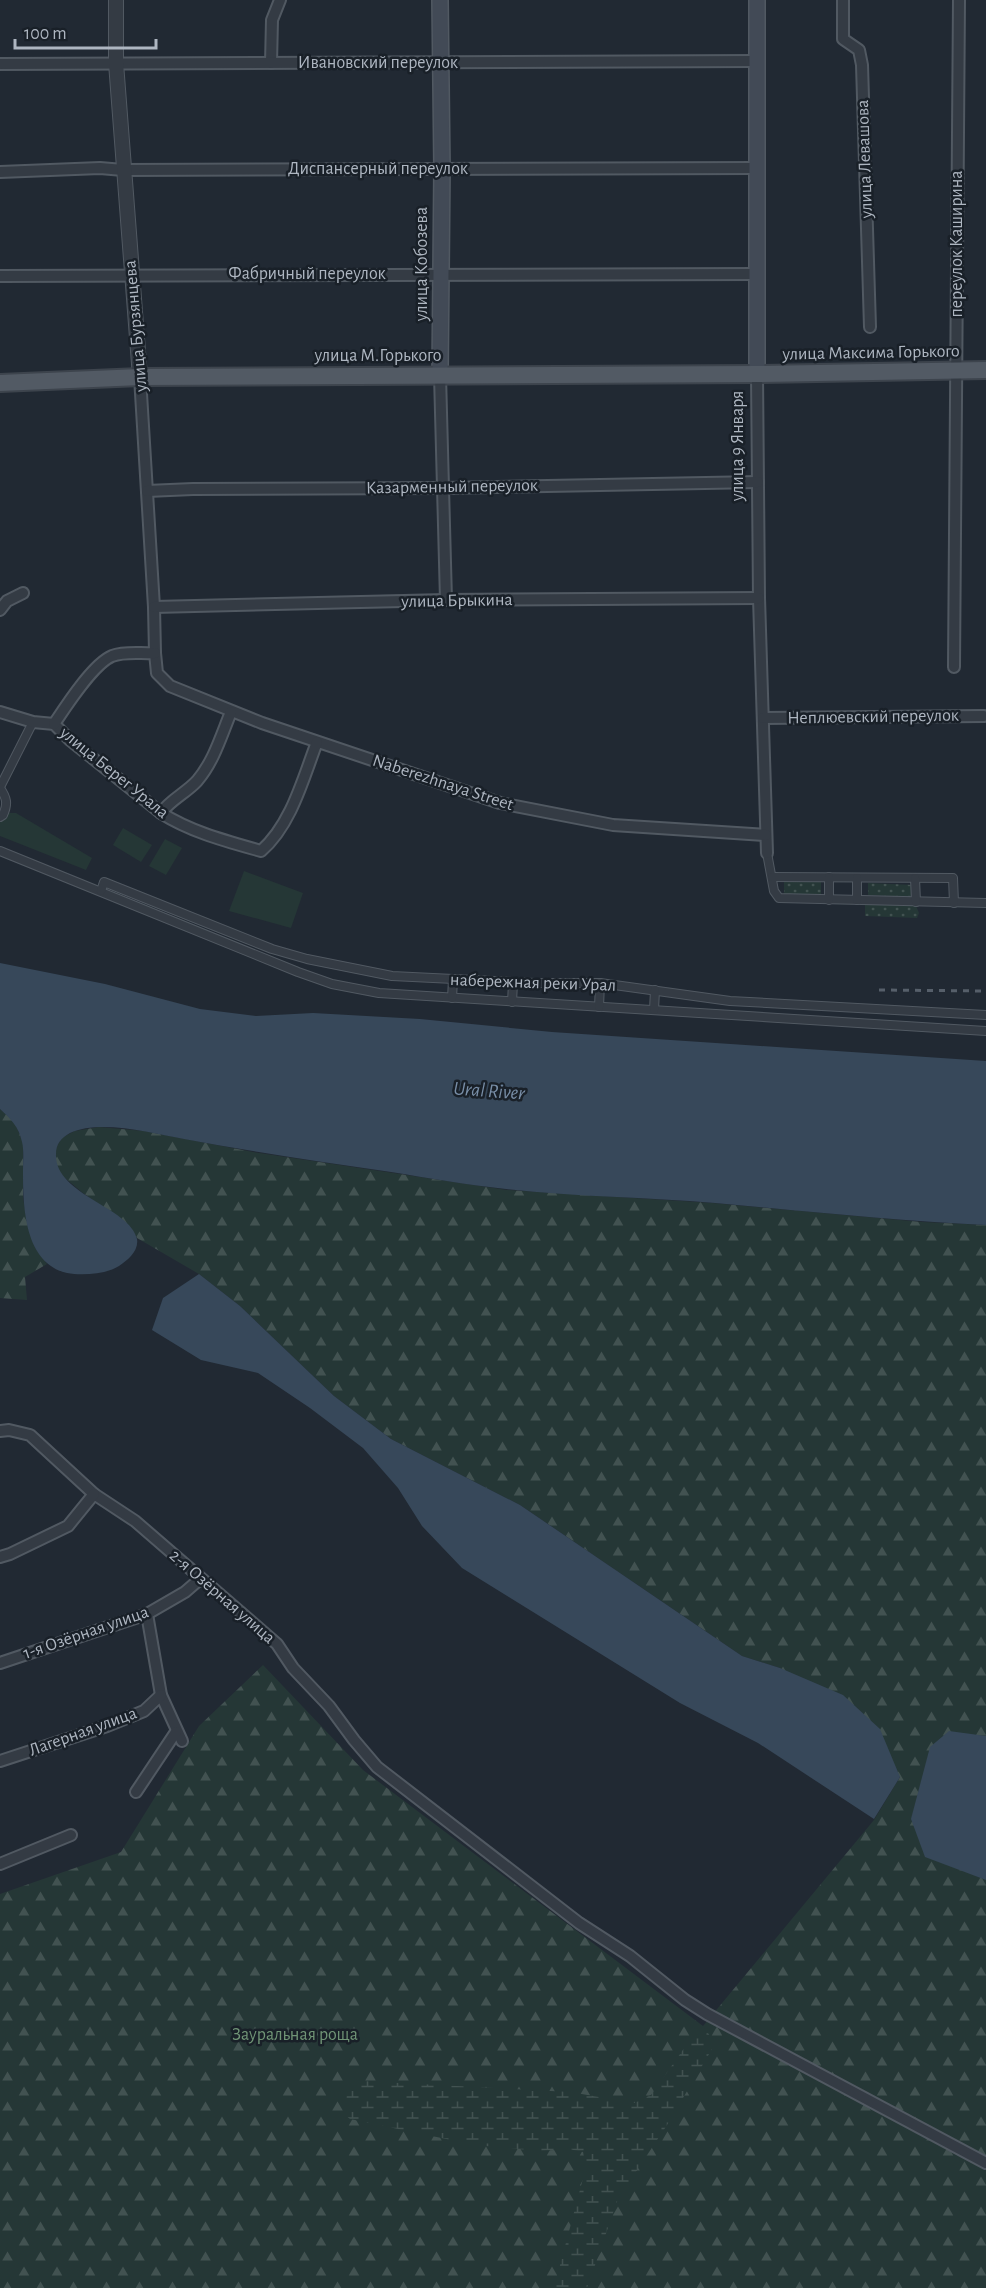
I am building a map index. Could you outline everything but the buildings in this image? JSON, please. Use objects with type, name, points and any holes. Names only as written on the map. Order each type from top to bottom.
[{"type":"main road","name":"улица Кобозева","points":[[440,0],[442,169],[440,375]]},
{"type":"main road","name":"улица 9 Января","points":[[757,0],[757,374]]},
{"type":"main road","name":"улица Максима Горького","points":[[757,374],[986,370]]},
{"type":"main road","name":"улица М.Горького","points":[[0,383],[140,377],[757,374]]},
{"type":"street","name":"улица Бурзянцева","points":[[116,0],[116,63],[140,377],[155,653]]},
{"type":"street","points":[[271,63],[272,20],[280,0]]},
{"type":"street","name":"улица Левашова","points":[[843,0],[843,39],[859,50],[862,65],[870,327]]},
{"type":"street","name":"переулок Каширина","points":[[954,667],[959,0]]},
{"type":"street","name":"Ивановский переулок","points":[[0,64],[756,60]]},
{"type":"street","name":"Диспансерный переулок","points":[[0,172],[100,168],[123,170],[756,168]]},
{"type":"street","name":"Фабричный переулок","points":[[0,276],[441,273],[757,274]]},
{"type":"street","name":"улица 9 Января","points":[[757,374],[759,598],[767,853],[774,891],[779,898],[829,900]]},
{"type":"street","name":"улица Кобозева","points":[[440,375],[446,600]]},
{"type":"street","name":"Казарменный переулок","points":[[147,491],[758,482]]},
{"type":"street","points":[[0,610],[8,601],[23,593]]},
{"type":"street","name":"улица Брыкина","points":[[154,607],[446,600],[759,598]]},
{"type":"street","points":[[54,724],[84,683],[104,662],[113,656],[155,653]]},
{"type":"street","name":"Naberezhnaya Street","points":[[155,653],[157,673],[170,686],[231,712],[500,803],[613,825],[766,835]]},
{"type":"street","name":"улица Берег Урала","points":[[0,712],[33,722],[54,724],[70,740],[161,813],[189,828],[261,851],[269,843],[296,797],[317,742]]},
{"type":"street","points":[[161,813],[166,806],[196,782],[215,753],[231,712]]},
{"type":"street","name":"Неплюевский переулок","points":[[762,718],[984,716]]},
{"type":"street","points":[[0,818],[7,803],[0,788],[33,722]]},
{"type":"street","name":"набережная реки Урал","points":[[0,851],[298,972],[332,984],[379,993],[982,1031]]},
{"type":"street","points":[[772,877],[953,878],[954,903]]},
{"type":"street","points":[[829,877],[829,900],[986,903]]},
{"type":"street","points":[[857,878],[857,900]]},
{"type":"street","points":[[915,878],[916,902]]},
{"type":"street","name":"набережная реки Урал","points":[[101,891],[104,882],[272,949],[307,959],[392,976],[513,983],[600,983],[730,1000],[982,1015]]},
{"type":"street","points":[[390,992],[392,976]]},
{"type":"street","points":[[452,998],[453,980]]},
{"type":"street","points":[[512,1002],[513,983]]},
{"type":"street","points":[[599,1007],[600,983]]},
{"type":"street","points":[[654,1010],[656,990]]},
{"type":"street","points":[[779,1004],[779,1018]]},
{"type":"street","points":[[853,1022],[854,1007]]},
{"type":"street","points":[[982,1015],[982,1031]]},
{"type":"street","name":"2-я Озёрная улица","points":[[0,1431],[9,1430],[30,1435],[94,1494],[135,1521],[277,1644],[292,1668],[328,1706],[377,1767],[579,1923],[630,1956],[693,2005],[986,2163]]},
{"type":"street","points":[[0,1557],[68,1526],[94,1494]]},
{"type":"street","name":"1-я Озёрная улица","points":[[0,1663],[147,1614],[185,1592],[200,1579]]},
{"type":"street","points":[[136,1792],[179,1737],[161,1695],[147,1614]]},
{"type":"street","name":"Лагерная улица","points":[[0,1761],[107,1726],[144,1710],[161,1695]]},
{"type":"street","points":[[0,1864],[71,1835]]},
{"type":"green space","points":[[9,813],[16,813],[92,858],[86,870],[0,836],[0,820]]},
{"type":"green space","points":[[123,828],[152,845],[141,862],[113,845]]},
{"type":"green space","points":[[165,839],[182,848],[166,875],[149,866]]},
{"type":"green space","points":[[244,871],[303,893],[291,928],[229,911]]},
{"type":"green space","points":[[784,882],[821,882],[821,895],[784,896]]},
{"type":"green space","points":[[868,883],[913,885],[913,897],[868,895]]},
{"type":"green space","points":[[865,904],[916,906],[919,913],[917,918],[865,916]]},
{"type":"green space","points":[[0,1109],[14,1121],[23,1142],[23,1198],[28,1227],[36,1249],[47,1264],[25,1277],[27,1300],[0,1298]]},
{"type":"green space","name":"Зауральная роща","points":[[99,1127],[144,1131],[253,1152],[507,1190],[712,1203],[922,1222],[986,1225],[986,2288],[0,2288],[0,1894],[121,1852],[199,1726],[263,1665],[363,1770],[703,2026],[874,1820],[900,1777],[780,1668],[742,1656],[520,1505],[391,1439],[334,1396],[240,1306],[199,1274],[137,1238],[129,1226],[60,1174],[55,1161],[56,1147],[63,1137],[75,1131]]},
{"type":"green space","points":[[697,2030],[708,2033],[715,2044],[667,2125],[618,2199],[587,2288],[554,2288],[586,2167],[583,2152],[569,2149],[540,2151],[475,2145],[350,2119],[344,2114],[348,2086],[360,2081],[570,2092],[634,2103],[651,2095]]},
{"type":"water","name":"Ural River","points":[[0,963],[105,984],[200,1009],[256,1016],[313,1013],[420,1019],[552,1032],[986,1061],[986,1225],[506,1189],[262,1153],[126,1128],[96,1127],[70,1133],[62,1139],[56,1150],[59,1168],[67,1180],[79,1190],[121,1218],[131,1228],[137,1243],[135,1251],[129,1258],[114,1269],[94,1274],[67,1273],[52,1267],[34,1245],[25,1214],[21,1137],[11,1119],[0,1109]]},
{"type":"water","points":[[199,1274],[240,1306],[334,1396],[391,1439],[520,1505],[742,1656],[780,1668],[843,1695],[880,1729],[900,1777],[874,1819],[758,1743],[680,1703],[462,1568],[422,1526],[398,1488],[363,1448],[310,1408],[258,1373],[201,1360],[152,1330],[163,1298]]},
{"type":"water","points":[[949,1731],[986,1736],[986,1880],[925,1857],[911,1819],[930,1747]]},
{"type":"railway","points":[[879,990],[986,991]]}]
